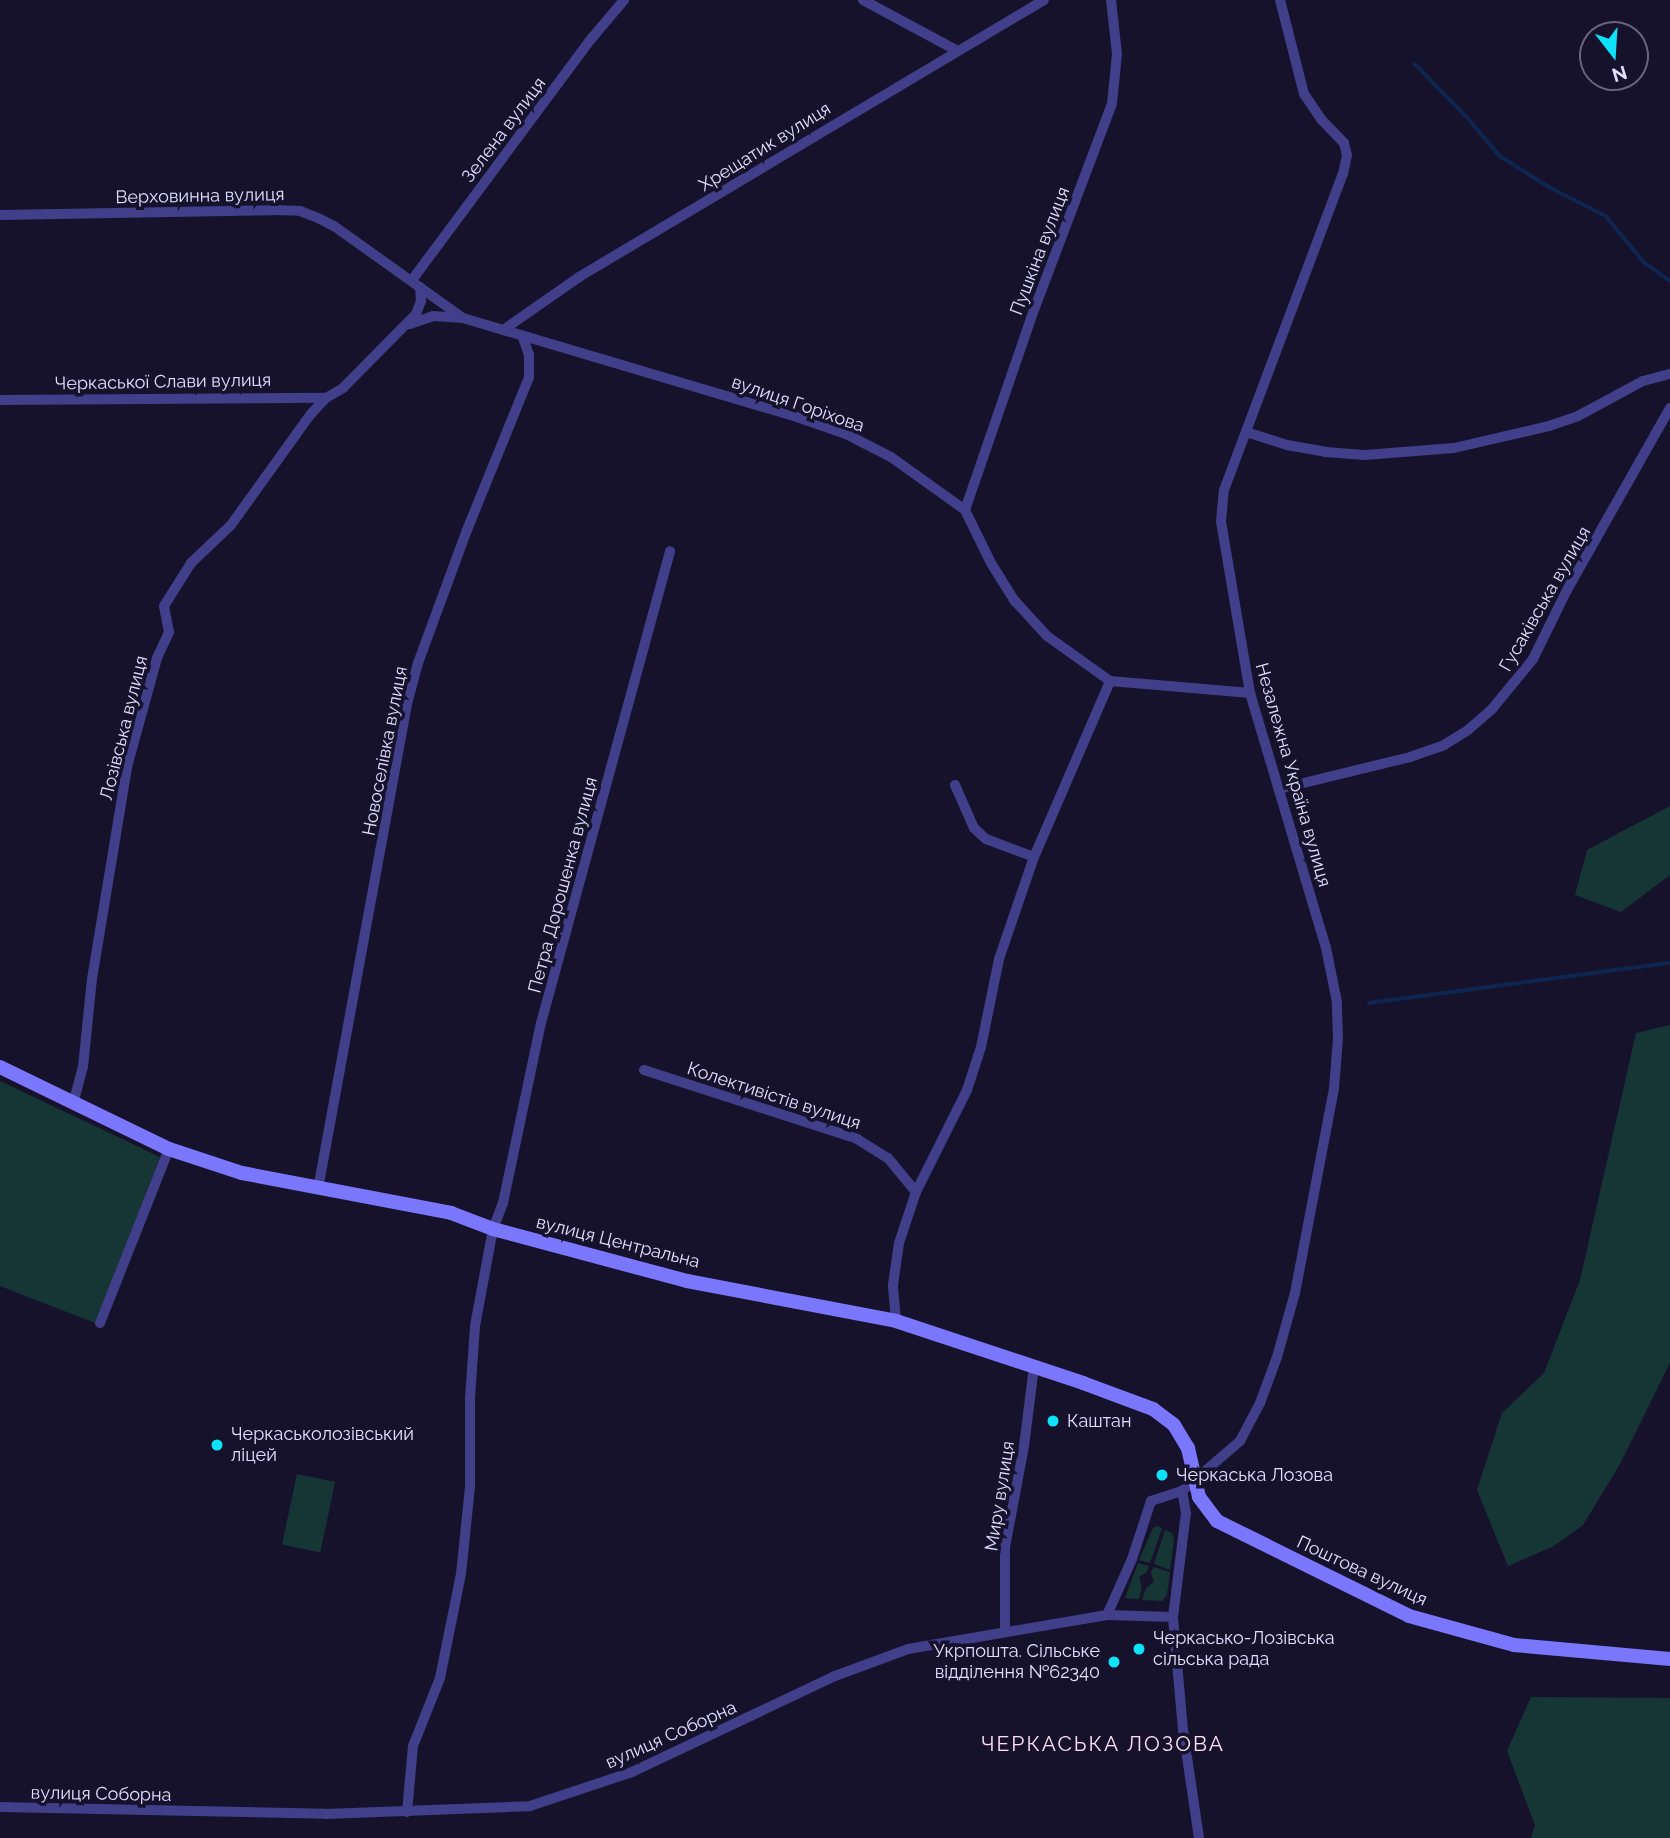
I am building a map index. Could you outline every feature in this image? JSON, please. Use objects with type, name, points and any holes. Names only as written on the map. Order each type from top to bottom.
[{"type":"street","name":"Зелена вулиця","points":[[416,284],[592,38],[624,0]]},
{"type":"street","points":[[863,0],[956,50]]},
{"type":"street","name":"Хрещатик вулиця","points":[[506,328],[579,277],[1044,0]]},
{"type":"street","name":"Пушкіна вулиця","points":[[965,510],[1031,318],[1112,104],[1117,54],[1111,0]]},
{"type":"street","name":"Незалежна Україна вулиця","points":[[1107,1615],[1132,1559],[1151,1501],[1182,1491],[1240,1441],[1260,1403],[1277,1357],[1295,1293],[1334,1088],[1338,1038],[1337,1002],[1326,948],[1250,693],[1220,522],[1224,490],[1343,174],[1347,155],[1345,143],[1321,120],[1304,94],[1280,0]]},
{"type":"street","name":"Верховинна вулиця","points":[[0,215],[300,212],[334,226],[416,284]]},
{"type":"street","name":"вулиця Горіхова","points":[[416,284],[463,318],[491,327],[506,328],[846,434],[891,457],[965,510],[991,564],[1014,600],[1047,636],[1110,681]]},
{"type":"street","name":"Лозівська вулиця","points":[[73,1104],[83,1067],[106,888],[127,766],[154,667],[169,632],[164,606],[191,563],[231,525],[326,398],[343,388],[406,325],[419,308],[416,284]]},
{"type":"street","points":[[406,325],[433,316],[463,318]]},
{"type":"street","name":"Новоселівка вулиця","points":[[318,1189],[407,704],[418,663],[467,530],[529,377],[529,355],[522,335]]},
{"type":"street","points":[[1246,432],[1287,446],[1325,452],[1365,455],[1454,448],[1549,426],[1578,416],[1643,381],[1670,374]]},
{"type":"street","name":"Черкаської Слави вулиця","points":[[0,400],[326,398]]},
{"type":"street","name":"Гусаківська вулиця","points":[[1279,789],[1410,757],[1444,745],[1468,730],[1492,709],[1533,659],[1567,590],[1670,408]]},
{"type":"street","name":"Петра Дорошенка вулиця","points":[[407,1812],[413,1746],[440,1678],[461,1574],[470,1487],[470,1398],[475,1326],[493,1229],[503,1203],[541,1023],[670,551]]},
{"type":"street","points":[[897,1321],[893,1285],[900,1243],[916,1192],[967,1090],[981,1047],[999,959],[1034,858],[1110,681],[1250,693]]},
{"type":"street","points":[[955,785],[974,828],[986,839],[1034,858]]},
{"type":"street","name":"вулиця Центральна","points":[[0,1067],[169,1149],[242,1173],[451,1213],[493,1229],[687,1281],[897,1321],[1034,1367],[1161,1413],[1180,1432],[1197,1479]]},
{"type":"street","name":"Колективістів вулиця","points":[[644,1070],[857,1139],[888,1158],[916,1192]]},
{"type":"street","points":[[100,1323],[169,1149]]},
{"type":"street","name":"Миру вулиця","points":[[1005,1631],[1005,1547],[1024,1446],[1034,1367]]},
{"type":"street","name":"Поштова вулиця","points":[[1197,1479],[1199,1497],[1217,1521],[1409,1616],[1514,1645],[1670,1659]]},
{"type":"street","points":[[1182,1491],[1186,1513],[1173,1617],[1183,1730],[1199,1838]]},
{"type":"street","name":"вулиця Соборна","points":[[0,1807],[326,1814],[530,1806],[632,1772],[872,1661],[908,1648],[1107,1615],[1173,1617]]},
{"type":"green space","points":[[1670,806],[1670,875],[1621,912],[1575,895],[1587,850]]},
{"type":"green space","points":[[1670,1025],[1670,1363],[1620,1464],[1583,1525],[1554,1546],[1508,1566],[1477,1490],[1502,1413],[1544,1373],[1580,1280],[1636,1033]]},
{"type":"green space","points":[[0,1081],[160,1157],[95,1323],[0,1286]]},
{"type":"green space","points":[[297,1474],[335,1482],[320,1553],[282,1544]]},
{"type":"green space","points":[[1153,1528],[1162,1528],[1150,1563],[1139,1560]]},
{"type":"green space","points":[[1165,1530],[1172,1533],[1174,1539],[1170,1570],[1154,1564]]},
{"type":"green space","points":[[1138,1563],[1149,1566],[1147,1572],[1139,1577],[1142,1587],[1139,1599],[1125,1598]]},
{"type":"green space","points":[[1153,1567],[1170,1572],[1167,1595],[1162,1601],[1142,1600],[1146,1588],[1154,1582],[1151,1573]]},
{"type":"green space","points":[[1531,1697],[1670,1698],[1670,1838],[1531,1838],[1535,1825],[1507,1751]]},
{"type":"waterway","points":[[1415,64],[1466,116],[1500,156],[1549,187],[1606,216],[1644,262],[1670,281]]},
{"type":"waterway","points":[[1369,1003],[1670,963]]},
{"type":"place","name":"Каштан","points":[[1053,1421]]},
{"type":"place","name":"Черкаськолозівський ліцей","points":[[217,1445]]},
{"type":"place","name":"Черкаська Лозова","points":[[1162,1475]]},
{"type":"place","name":"Черкасько-Лозівська сільська рада","points":[[1139,1649]]},
{"type":"place","name":"Укрпошта. Сільське відділення №62340","points":[[1114,1662]]},
{"type":"district","name":"ЧЕРКАСЬКА ЛОЗОВА","points":[[1103,1744]]}]
